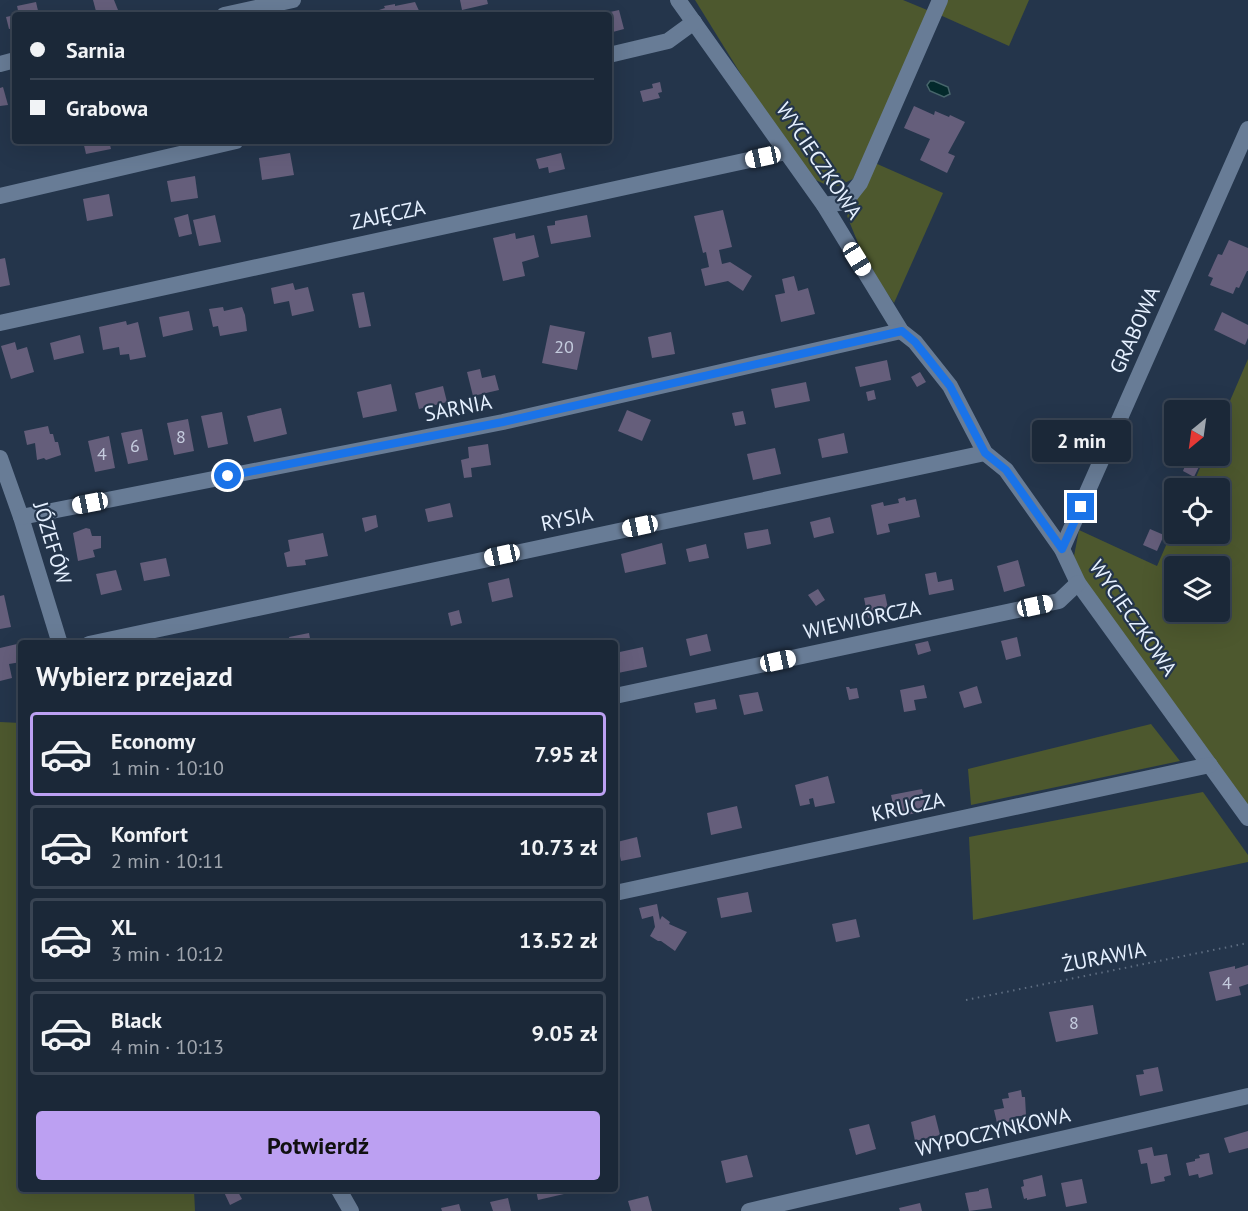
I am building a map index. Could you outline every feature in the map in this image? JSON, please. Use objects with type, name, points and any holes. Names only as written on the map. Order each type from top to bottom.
[{"type":"street","points":[[238,12],[293,0]]},
{"type":"street","name":"WYCIECZKOWA","points":[[678,0],[824,206],[902,331],[915,342],[950,386],[985,453],[1006,470],[1062,549],[1078,583],[1248,818]]},
{"type":"street","points":[[824,206],[845,202],[860,183],[940,0]]},
{"type":"street","points":[[612,54],[668,41],[694,22]]},
{"type":"street","name":"GRABOWA","points":[[1062,549],[1248,129]]},
{"type":"street","points":[[0,196],[223,144]]},
{"type":"street","name":"ZAJĘCZA","points":[[0,323],[786,152]]},
{"type":"street","name":"SARNIA","points":[[21,517],[503,422],[902,331]]},
{"type":"street","name":"RYSIA","points":[[107,640],[985,453]]},
{"type":"street","name":"JÓZEFÓW","points":[[0,458],[21,517],[59,640]]},
{"type":"street","name":"WIEWIÓRCZA","points":[[618,695],[1059,601],[1078,583]]},
{"type":"street","name":"KRUCZA","points":[[618,892],[1210,765]]},
{"type":"street","name":"WYPOCZYNKOWA","points":[[749,1211],[1248,1096]]},
{"type":"street","points":[[340,1192],[351,1211]]},
{"type":"path","name":"ŻURAWIA","points":[[966,1000],[1248,943]]},
{"type":"green space","points":[[695,0],[903,0],[932,12],[853,179],[838,186],[824,184],[812,178],[786,147]]},
{"type":"green space","points":[[947,0],[1029,0],[1009,46],[940,15]]},
{"type":"green space","points":[[875,163],[943,193],[894,303],[867,265],[847,216]]},
{"type":"green space","points":[[1248,359],[1248,810],[1077,569],[1074,556],[1079,530],[1157,566],[1167,544],[1230,544],[1230,478],[1196,478],[1201,466],[1230,466],[1230,401]]},
{"type":"green space","points":[[0,722],[18,723],[18,1192],[194,1192],[195,1211],[0,1211]]},
{"type":"green space","points":[[1151,724],[1180,761],[971,805],[968,769]]},
{"type":"green space","points":[[1203,792],[1248,855],[1248,862],[973,920],[969,837]]},
{"type":"shaded area","points":[[930,81],[948,87],[950,94],[944,97],[930,91],[927,85]]},
{"type":"building","points":[[93,0],[114,0],[118,10],[118,12],[96,12]]},
{"type":"building","points":[[460,0],[487,0],[488,4],[462,10]]},
{"type":"building","points":[[36,2],[38,12],[18,12],[17,6]]},
{"type":"building","points":[[415,2],[420,12],[379,12],[379,10],[385,8],[384,6],[395,4],[395,6]]},
{"type":"building","points":[[619,10],[624,29],[612,32],[612,12],[610,12]]},
{"type":"building","points":[[12,16],[12,28],[9,29],[6,17]]},
{"type":"building","points":[[660,82],[662,92],[658,93],[660,98],[643,102],[640,91],[653,88],[652,84]]},
{"type":"building","points":[[3,87],[8,105],[0,106],[0,88]]},
{"type":"building","points":[[914,106],[934,115],[935,111],[965,122],[948,153],[955,156],[947,173],[920,160],[930,139],[904,128]]},
{"type":"building","points":[[84,144],[110,144],[111,149],[86,154]]},
{"type":"building","points":[[290,153],[294,175],[262,180],[259,158]]},
{"type":"building","points":[[561,153],[565,169],[549,173],[548,167],[539,169],[536,159]]},
{"type":"building","points":[[195,176],[198,198],[171,202],[167,181]]},
{"type":"building","points":[[109,194],[113,216],[87,221],[83,199]]},
{"type":"building","points":[[723,210],[732,247],[719,250],[722,264],[730,262],[752,276],[743,291],[728,281],[705,286],[701,269],[709,267],[706,252],[703,253],[694,216]]},
{"type":"building","points":[[188,214],[192,234],[179,237],[174,218]]},
{"type":"building","points":[[215,215],[221,242],[199,246],[193,220]]},
{"type":"building","points":[[587,215],[591,237],[551,244],[547,226],[555,225],[555,221]]},
{"type":"building","points":[[515,233],[516,239],[534,235],[539,257],[522,262],[525,276],[503,281],[493,238]]},
{"type":"building","points":[[1229,240],[1248,248],[1248,271],[1233,294],[1210,285],[1213,278],[1208,276],[1218,254],[1222,255]]},
{"type":"building","points":[[5,258],[10,285],[0,287],[0,259]]},
{"type":"building","points":[[794,276],[798,291],[808,288],[815,314],[781,322],[775,295],[785,293],[782,279]]},
{"type":"building","points":[[293,283],[295,290],[308,287],[314,311],[292,316],[289,301],[274,304],[271,288]]},
{"type":"building","points":[[364,292],[371,326],[359,328],[352,294]]},
{"type":"building","points":[[223,307],[224,311],[242,307],[247,331],[220,336],[218,326],[213,327],[209,309]]},
{"type":"building","points":[[189,311],[193,330],[163,337],[159,317]]},
{"type":"building","points":[[1222,312],[1248,325],[1248,338],[1245,345],[1214,330]]},
{"type":"building","points":[[126,321],[127,325],[138,322],[146,357],[130,360],[129,354],[120,355],[119,347],[103,350],[99,327]]},
{"type":"building","points":[[550,325],[585,332],[577,370],[542,363]]},
{"type":"building","points":[[671,332],[675,354],[652,358],[648,337]]},
{"type":"building","points":[[80,335],[84,353],[54,360],[50,343]]},
{"type":"building","points":[[15,342],[17,350],[27,347],[34,372],[11,379],[1,346]]},
{"type":"building","points":[[887,360],[891,380],[860,387],[855,367]]},
{"type":"building","points":[[480,369],[482,378],[495,375],[499,390],[473,396],[467,372]]},
{"type":"building","points":[[920,372],[926,382],[917,387],[911,377]]},
{"type":"building","points":[[806,382],[810,401],[775,408],[771,389]]},
{"type":"building","points":[[391,384],[397,411],[363,418],[357,392]]},
{"type":"building","points":[[443,386],[447,402],[419,409],[415,393]]},
{"type":"building","points":[[874,390],[876,399],[868,401],[866,392]]},
{"type":"building","points":[[281,408],[287,434],[254,442],[247,416]]},
{"type":"building","points":[[627,410],[651,420],[642,441],[618,431]]},
{"type":"building","points":[[743,411],[746,424],[735,426],[732,413]]},
{"type":"building","points":[[222,412],[228,444],[208,448],[201,416]]},
{"type":"building","points":[[188,419],[194,451],[174,455],[167,423]]},
{"type":"building","points":[[48,426],[55,442],[58,442],[61,455],[46,460],[44,458],[37,460],[35,443],[27,445],[24,431]]},
{"type":"building","points":[[142,429],[148,460],[128,464],[121,433]]},
{"type":"building","points":[[844,433],[848,453],[822,458],[818,439]]},
{"type":"building","points":[[109,436],[115,468],[95,472],[88,441]]},
{"type":"building","points":[[488,444],[491,465],[471,468],[472,477],[464,478],[461,460],[469,458],[468,447]]},
{"type":"building","points":[[775,448],[781,474],[753,480],[747,454]]},
{"type":"building","points":[[1185,466],[1199,466],[1194,477],[1183,471]]},
{"type":"building","points":[[905,497],[906,501],[916,499],[920,517],[888,524],[890,532],[877,535],[871,505],[883,502],[884,506],[899,503],[898,499]]},
{"type":"building","points":[[450,503],[453,517],[428,522],[425,509]]},
{"type":"building","points":[[376,515],[378,527],[365,532],[362,518]]},
{"type":"building","points":[[830,517],[834,533],[814,538],[810,522]]},
{"type":"building","points":[[86,528],[90,529],[92,536],[101,536],[101,548],[93,550],[95,557],[78,561],[73,533]]},
{"type":"building","points":[[768,529],[771,544],[747,549],[744,533]]},
{"type":"building","points":[[1150,529],[1164,535],[1157,551],[1143,545]]},
{"type":"building","points":[[323,533],[328,556],[305,560],[306,565],[287,567],[284,553],[290,551],[288,540]]},
{"type":"building","points":[[662,543],[666,564],[625,573],[621,554]]},
{"type":"building","points":[[706,544],[709,558],[689,562],[686,549]]},
{"type":"building","points":[[166,558],[170,576],[144,581],[140,563]]},
{"type":"building","points":[[1018,560],[1025,586],[1004,592],[997,566]]},
{"type":"building","points":[[116,570],[122,590],[101,595],[96,574]]},
{"type":"building","points":[[936,572],[938,582],[952,579],[954,590],[929,595],[925,574]]},
{"type":"building","points":[[509,578],[513,597],[492,602],[488,583]]},
{"type":"building","points":[[818,589],[825,600],[816,606],[808,595]]},
{"type":"building","points":[[885,594],[889,613],[868,618],[864,598]]},
{"type":"building","points":[[4,595],[11,627],[0,629],[0,596]]},
{"type":"building","points":[[459,610],[462,623],[451,626],[448,613]]},
{"type":"building","points":[[309,633],[310,640],[290,640],[289,637]]},
{"type":"building","points":[[707,634],[711,651],[690,656],[686,639]]},
{"type":"building","points":[[1017,637],[1021,656],[1006,660],[1001,641]]},
{"type":"building","points":[[928,641],[931,651],[918,655],[915,644]]},
{"type":"building","points":[[17,644],[18,662],[9,664],[12,678],[0,681],[0,648]]},
{"type":"building","points":[[643,647],[647,667],[618,673],[618,652]]},
{"type":"building","points":[[924,685],[927,698],[914,700],[916,710],[904,712],[900,690]]},
{"type":"building","points":[[977,686],[982,703],[964,708],[959,692]]},
{"type":"building","points":[[846,687],[857,688],[859,698],[849,700]]},
{"type":"building","points":[[758,692],[763,711],[744,715],[739,695]]},
{"type":"building","points":[[715,699],[717,709],[696,713],[694,703]]},
{"type":"building","points":[[828,776],[835,803],[815,807],[813,798],[809,799],[810,804],[800,806],[795,785]]},
{"type":"building","points":[[922,789],[927,811],[896,817],[891,795]]},
{"type":"building","points":[[737,806],[742,828],[711,835],[707,813]]},
{"type":"building","points":[[637,837],[641,857],[621,861],[618,842]]},
{"type":"building","points":[[748,892],[752,912],[721,918],[717,898]]},
{"type":"building","points":[[657,904],[660,920],[662,916],[670,922],[669,924],[687,932],[675,951],[650,936],[655,927],[653,916],[642,919],[639,908]]},
{"type":"building","points":[[856,919],[860,937],[836,942],[832,924]]},
{"type":"building","points":[[1248,965],[1248,984],[1239,987],[1241,995],[1216,1001],[1209,972]]},
{"type":"building","points":[[1093,1005],[1098,1034],[1056,1042],[1049,1012]]},
{"type":"building","points":[[1158,1067],[1163,1091],[1140,1096],[1136,1075],[1144,1074],[1143,1070]]},
{"type":"building","points":[[1021,1090],[1022,1097],[1025,1097],[1026,1115],[1014,1117],[1015,1121],[997,1123],[994,1110],[1004,1108],[1002,1099],[1009,1098],[1008,1093]]},
{"type":"building","points":[[935,1115],[940,1135],[915,1141],[911,1122]]},
{"type":"building","points":[[869,1124],[876,1149],[856,1155],[849,1129]]},
{"type":"building","points":[[1248,1131],[1248,1148],[1229,1153],[1224,1138]]},
{"type":"building","points":[[1152,1147],[1154,1156],[1167,1154],[1171,1175],[1164,1177],[1165,1181],[1151,1184],[1147,1163],[1141,1164],[1138,1150]]},
{"type":"building","points":[[1209,1153],[1213,1174],[1199,1178],[1198,1174],[1189,1176],[1186,1163],[1200,1158],[1199,1155]]},
{"type":"building","points":[[747,1155],[753,1177],[726,1183],[721,1161]]},
{"type":"building","points":[[1042,1175],[1046,1196],[1024,1199],[1021,1187],[1024,1186],[1023,1180]]},
{"type":"building","points":[[1082,1179],[1087,1203],[1066,1207],[1061,1183]]},
{"type":"building","points":[[988,1188],[992,1208],[969,1211],[965,1193]]},
{"type":"building","points":[[224,1192],[238,1192],[242,1199],[230,1205]]},
{"type":"building","points":[[536,1192],[564,1192],[564,1194],[538,1200]]},
{"type":"building","points":[[648,1196],[652,1211],[631,1211],[628,1201]]},
{"type":"building","points":[[508,1198],[511,1211],[493,1211],[490,1202]]},
{"type":"building","points":[[920,1203],[922,1211],[900,1211],[899,1208]]},
{"type":"building","points":[[459,1204],[461,1211],[442,1211],[441,1208]]},
{"type":"route","points":[[228,476],[503,422],[902,331],[915,342],[950,386],[985,453],[1006,470],[1062,549],[1081,507]]}]
